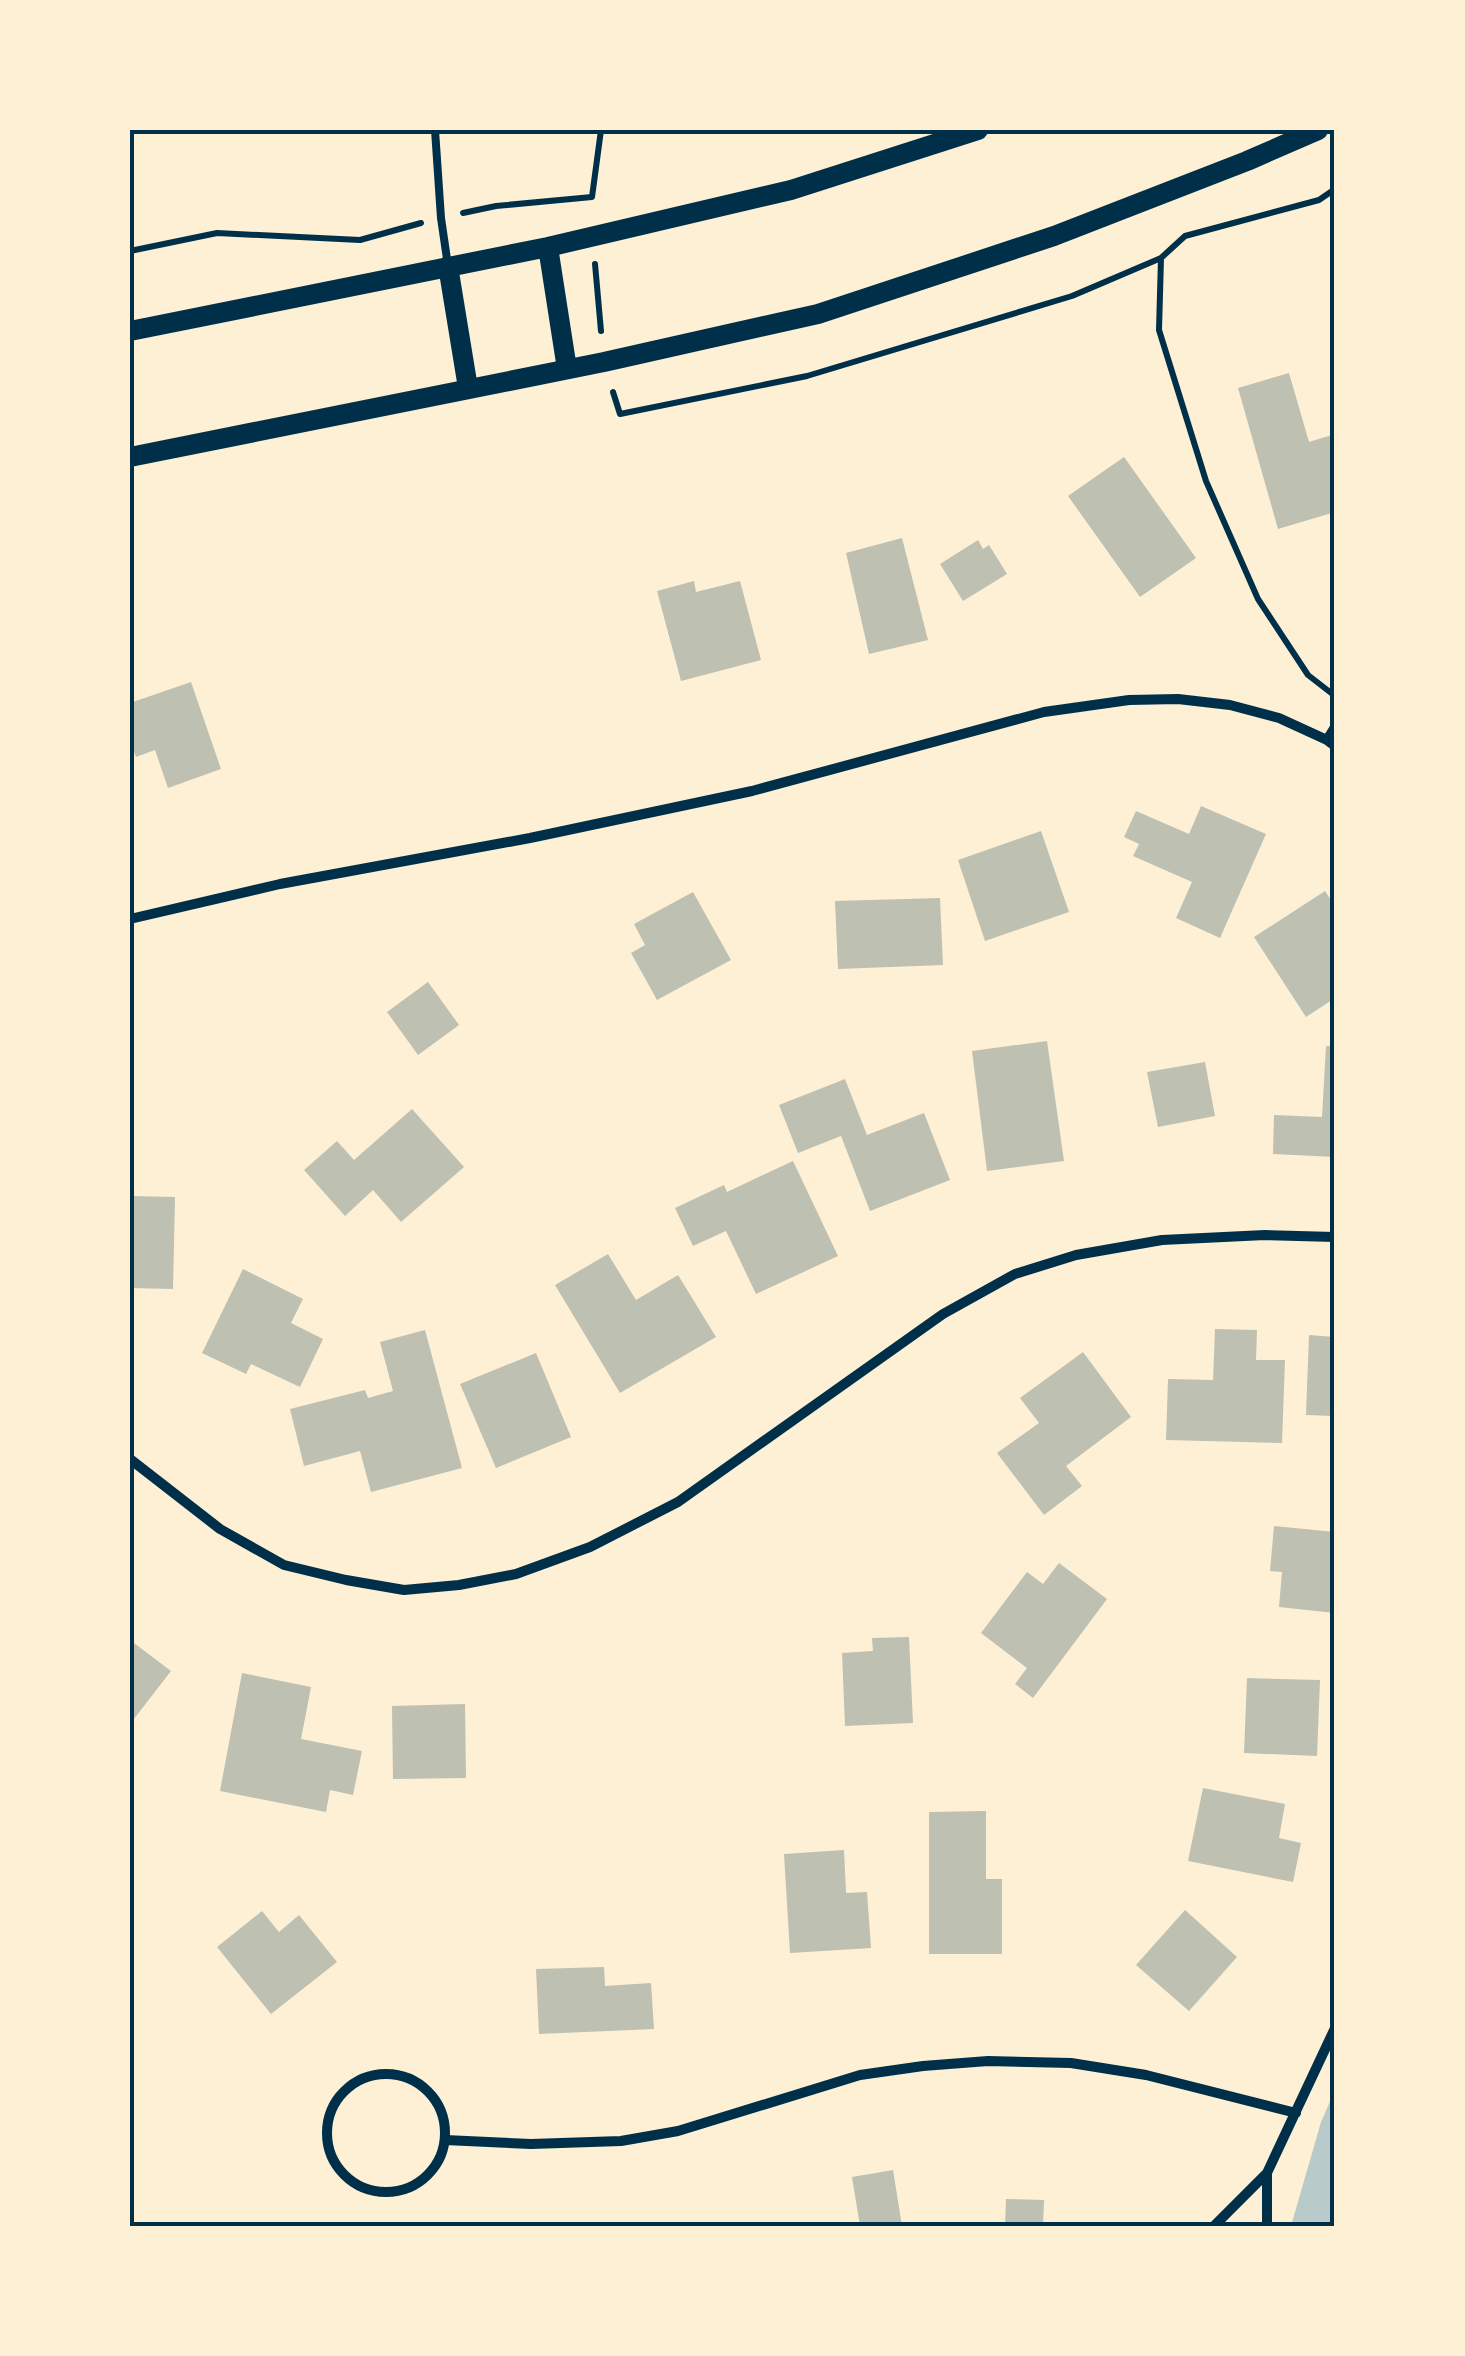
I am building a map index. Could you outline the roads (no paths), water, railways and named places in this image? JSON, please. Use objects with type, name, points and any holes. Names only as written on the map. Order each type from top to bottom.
[{"type":"main road","points":[[130,330],[548,247],[791,190],[978,130]]},
{"type":"main road","points":[[130,457],[604,362],[836,308],[1054,236],[1247,162],[1318,130]]},
{"type":"main road","points":[[548,247],[567,369]]},
{"type":"main road","points":[[448,266],[468,388]]},
{"type":"street","points":[[130,919],[280,884],[530,838],[752,791],[1044,712],[1129,700],[1178,699],[1230,705],[1278,718],[1331,743],[1335,727]]},
{"type":"street","points":[[130,1459],[220,1528],[284,1565],[404,1590],[459,1586],[516,1574],[590,1547],[678,1502],[942,1314],[1015,1274],[1076,1255],[1162,1240],[1335,1237]]},
{"type":"street","points":[[1214,2226],[1267,2173],[1335,2028]]},
{"type":"street","points":[[445,2140],[531,2144],[620,2141],[678,2132],[860,2075],[988,2061],[1071,2063],[1146,2075],[1296,2114]]},
{"type":"street","points":[[388,2074],[424,2087],[437,2102],[444,2120],[445,2140],[440,2159],[413,2186],[395,2192],[375,2191],[357,2185],[342,2173],[327,2138],[328,2118],[336,2100],[350,2086],[368,2077],[388,2074]]},
{"type":"street","points":[[1266,2226],[1267,2173]]},
{"type":"lane","points":[[435,130],[448,266]]}]
